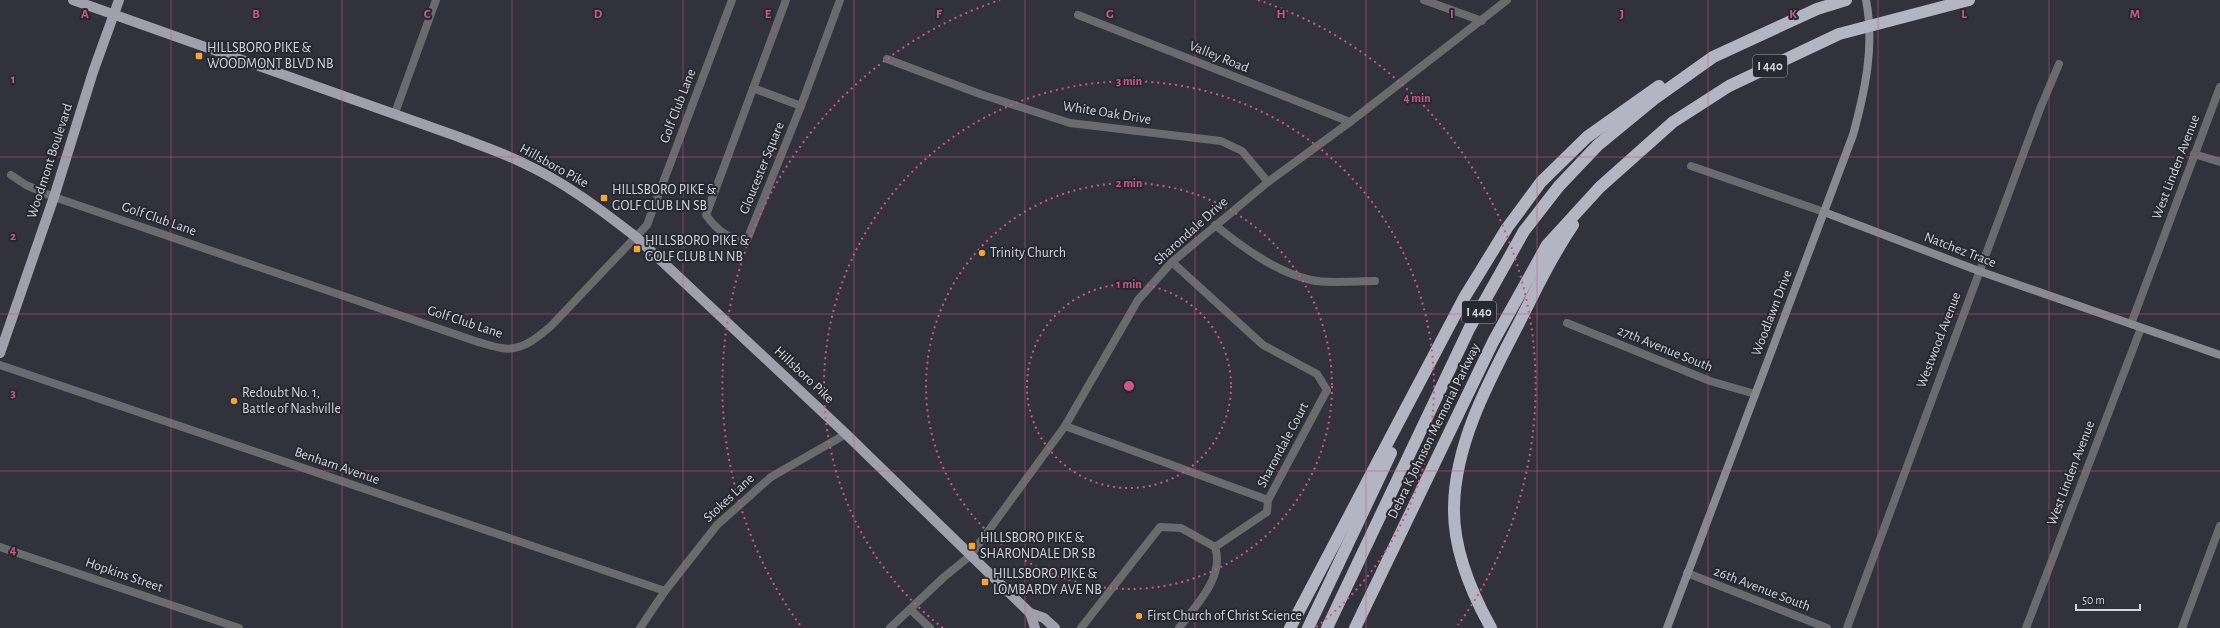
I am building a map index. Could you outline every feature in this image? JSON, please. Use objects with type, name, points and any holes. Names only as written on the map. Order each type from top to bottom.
[{"type":"highway","name":"Debra K Johnson Memorial Parkway","points":[[1327,628],[1469,329],[1524,231],[1559,186],[1598,145],[1654,99],[1713,57],[1817,9],[1846,0]]},
{"type":"highway","name":"Debra K Johnson Memorial Parkway","points":[[1355,628],[1493,342],[1547,245],[1600,186],[1673,122],[1729,86],[1839,34],[1969,0]]},
{"type":"highway","points":[[1290,628],[1464,298],[1507,228],[1541,182],[1587,137],[1648,93],[1680,73],[1713,57]]},
{"type":"highway","points":[[1491,628],[1479,607],[1467,577],[1458,542],[1454,508],[1461,457],[1478,409],[1498,363],[1555,252],[1600,186]]},
{"type":"highway","points":[[1308,628],[1464,298]]},
{"type":"main road","name":"Hillsboro Pike","points":[[73,0],[395,113],[521,162],[562,184],[600,208],[636,237],[846,434],[1030,613],[1044,618],[1055,628]]},
{"type":"main road","name":"Woodmont Boulevard","points":[[0,353],[54,197],[93,72],[119,0]]},
{"type":"main road","name":"Woodlawn Drive","points":[[1666,628],[1853,135],[1868,72],[1869,18],[1866,0]]},
{"type":"main road","name":"Natchez Trace","points":[[1824,212],[1979,272],[2220,355]]},
{"type":"main road","name":"Hillsboro Pike","points":[[1030,613],[1035,628]]},
{"type":"street","points":[[395,113],[436,0]]},
{"type":"street","name":"Golf Club Lane","points":[[11,175],[26,185],[54,197],[478,342],[504,349],[521,346],[537,338],[647,225],[732,0]]},
{"type":"street","name":"Gloucester Square","points":[[786,0],[706,215],[715,227],[734,238],[747,240],[801,106],[840,0]]},
{"type":"street","points":[[1424,0],[1482,21]]},
{"type":"street","name":"Sharondale Drive","points":[[890,628],[911,610],[944,577],[970,556],[1065,426],[1138,300],[1172,262],[1268,182],[1350,122],[1482,21],[1507,0]]},
{"type":"street","name":"Valley Road","points":[[1078,15],[1350,122]]},
{"type":"street","name":"White Oak Drive","points":[[887,59],[980,94],[1070,123],[1220,141],[1242,151],[1268,182]]},
{"type":"street","name":"Westwood Avenue","points":[[1847,628],[2040,109],[2059,64]]},
{"type":"street","name":"West Linden Avenue","points":[[2131,324],[2220,87]]},
{"type":"street","points":[[753,88],[801,106]]},
{"type":"street","points":[[2194,154],[2220,162]]},
{"type":"street","name":"Natchez Trace","points":[[1691,166],[1824,212]]},
{"type":"street","points":[[1215,225],[1241,246],[1269,263],[1311,280],[1376,281]]},
{"type":"street","name":"Sharondale Court","points":[[1065,426],[1268,500],[1327,390],[1317,374],[1263,345],[1172,262]]},
{"type":"street","name":"27th Avenue South","points":[[1567,323],[1710,381],[1755,394]]},
{"type":"street","name":"West Linden Avenue","points":[[2026,628],[2141,328]]},
{"type":"street","name":"Benham Avenue","points":[[0,365],[665,591]]},
{"type":"street","name":"Stokes Lane","points":[[640,628],[665,591],[717,525],[765,482],[846,434]]},
{"type":"street","points":[[1215,547],[1267,512],[1268,500]]},
{"type":"street","points":[[2182,628],[2220,526]]},
{"type":"street","points":[[1081,628],[1160,527],[1181,528],[1215,547],[1219,558],[1214,578],[1179,628]]},
{"type":"street","name":"Hopkins Street","points":[[0,547],[239,628]]},
{"type":"street","name":"26th Avenue South","points":[[1687,574],[1827,628]]},
{"type":"street","points":[[911,610],[926,626]]},
{"type":"place","name":"HILLSBORO PIKE & WOODMONT BLVD NB","points":[[199,56]]},
{"type":"place","name":"HILLSBORO PIKE & GOLF CLUB LN SB","points":[[604,198]]},
{"type":"place","name":"HILLSBORO PIKE & GOLF CLUB LN NB","points":[[637,249]]},
{"type":"place","name":"Trinity Church","points":[[982,253]]},
{"type":"place","name":"Redoubt No. 1, Battle of Nashville","points":[[234,401]]},
{"type":"place","name":"HILLSBORO PIKE & SHARONDALE DR SB","points":[[972,546]]},
{"type":"place","name":"HILLSBORO PIKE & LOMBARDY AVE NB","points":[[985,582]]},
{"type":"place","name":"First Church of Christ Science","points":[[1139,616]]}]
